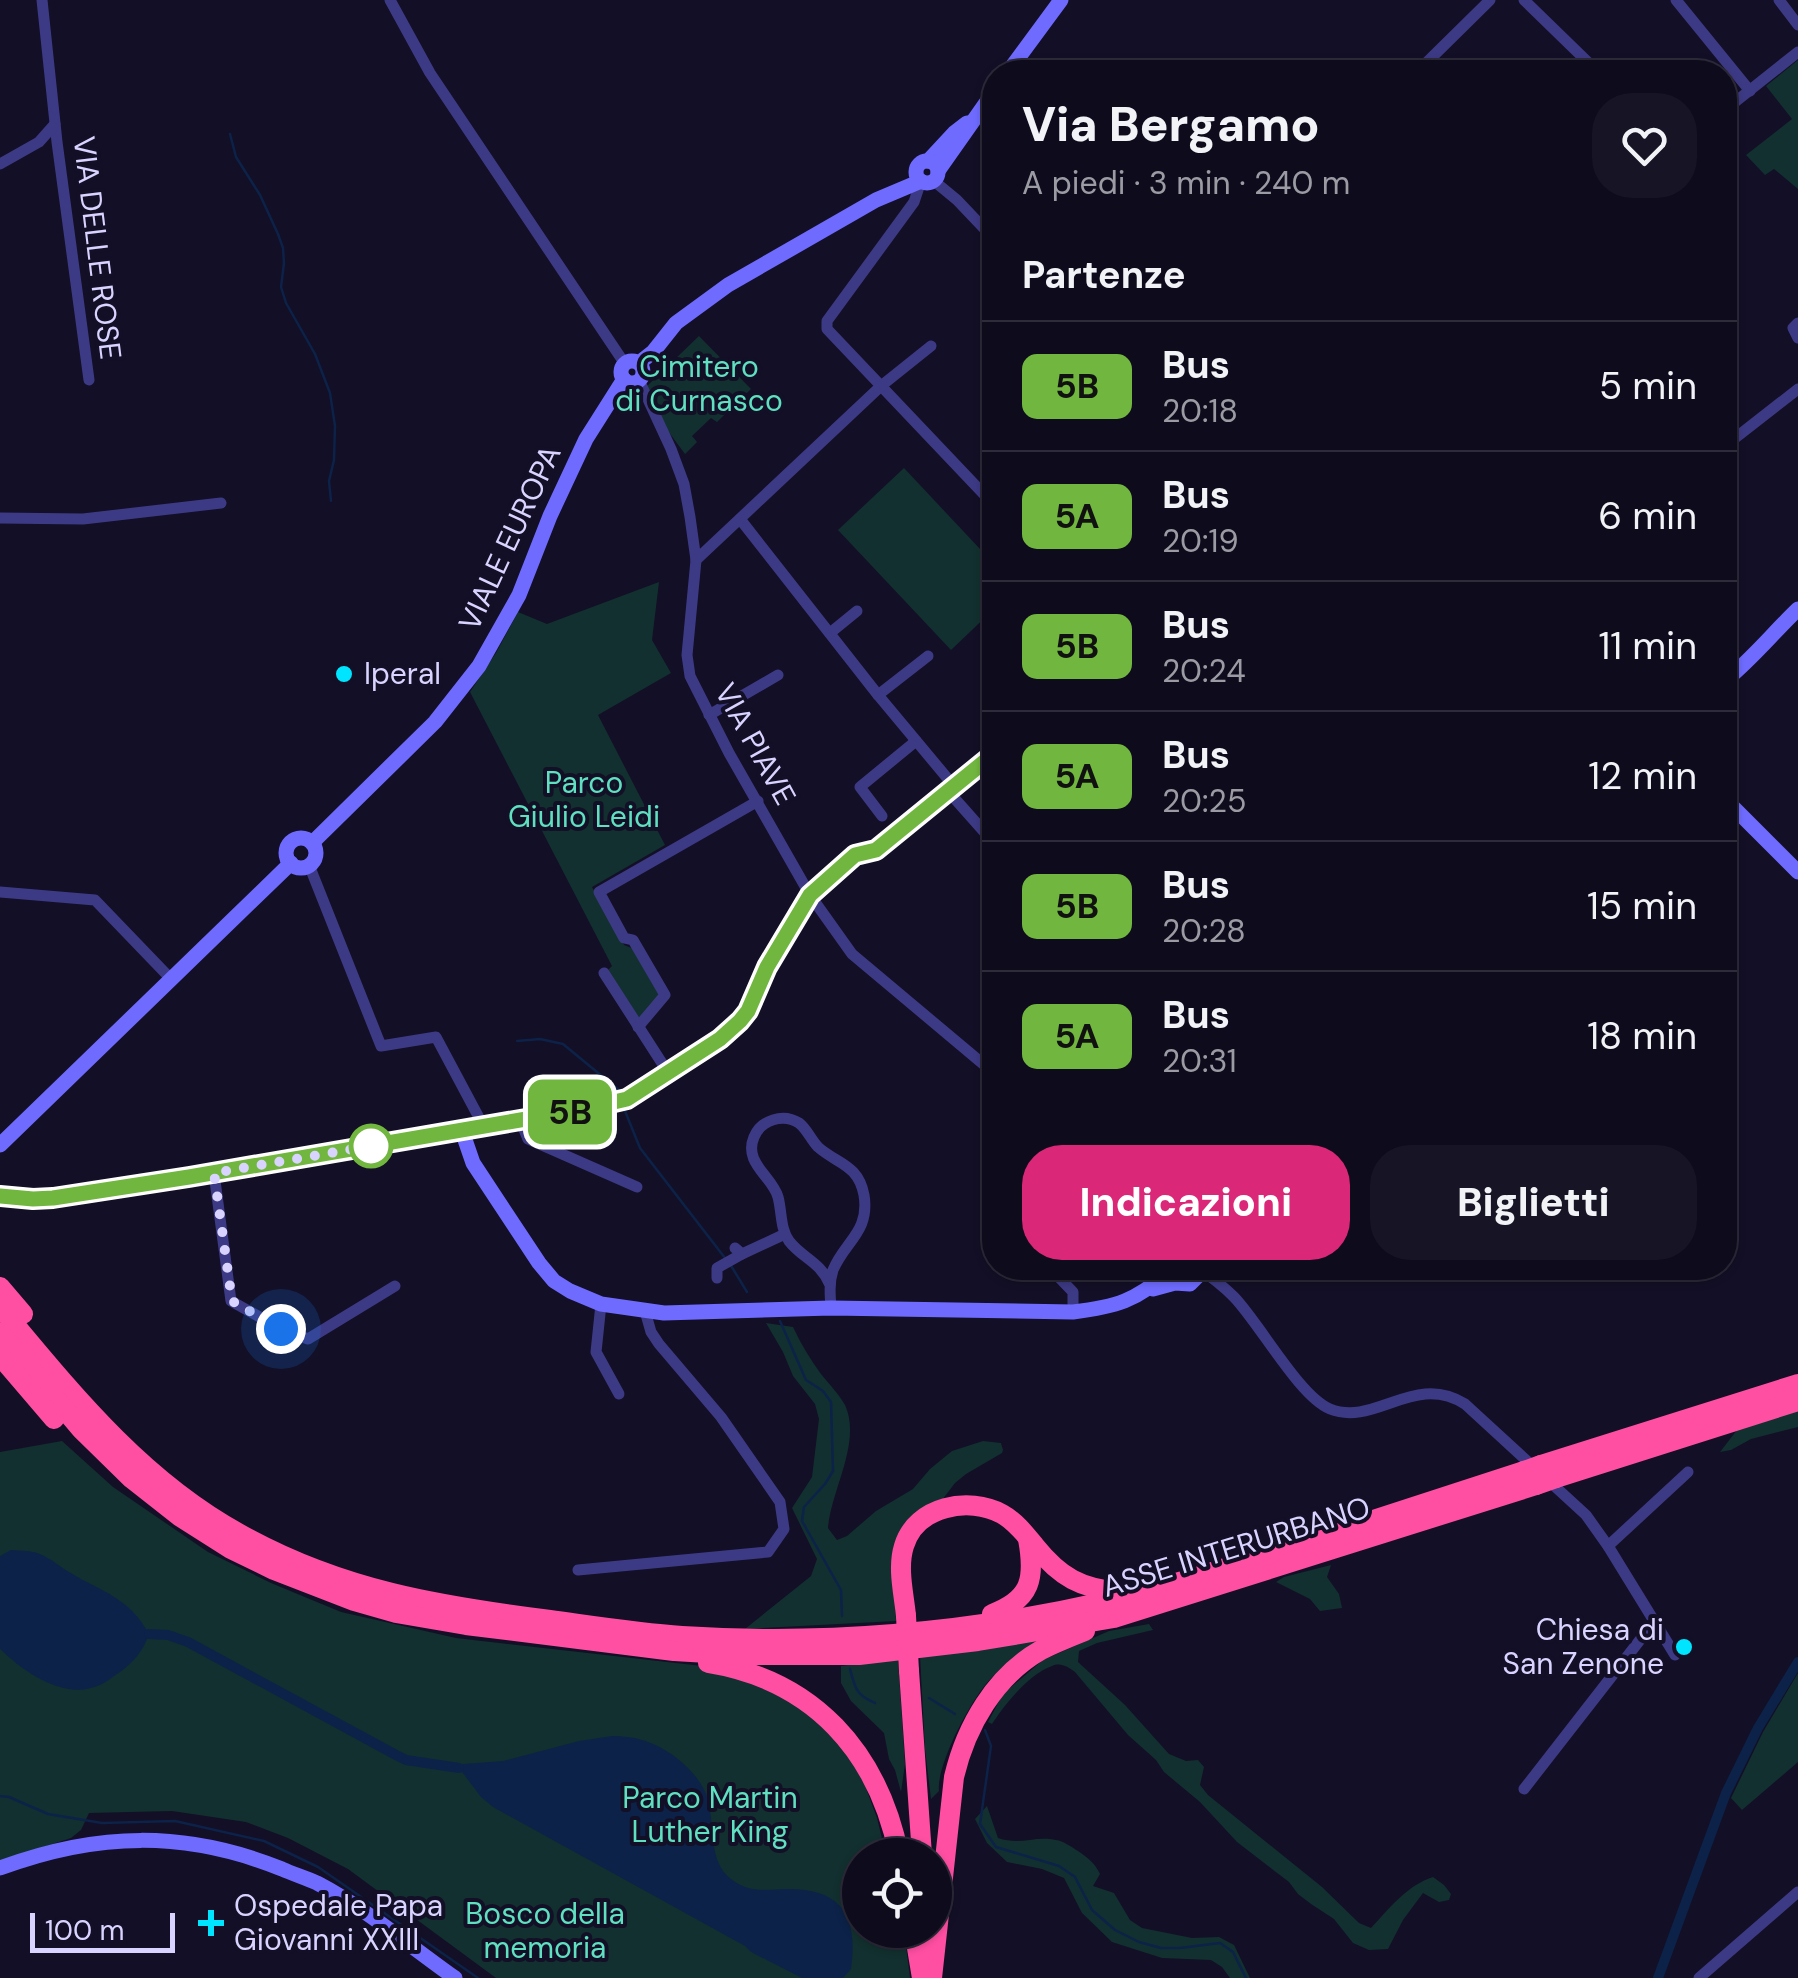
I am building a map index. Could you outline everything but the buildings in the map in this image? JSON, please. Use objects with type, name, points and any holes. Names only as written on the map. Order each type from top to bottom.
[{"type":"highway","points":[[0,1287],[97,1402],[166,1468],[238,1518],[319,1558],[379,1582],[422,1592],[444,1604]]},
{"type":"highway","points":[[0,1308],[94,1418],[170,1488],[258,1543],[342,1580],[408,1598],[682,1636],[812,1638],[954,1627],[996,1613],[1018,1600],[1032,1571],[1028,1537]]},
{"type":"highway","points":[[0,1333],[80,1429],[132,1479],[179,1516],[274,1570],[396,1613],[674,1652],[686,1659],[725,1665],[781,1686],[832,1723],[868,1769],[882,1796],[894,1838]]},
{"type":"highway","points":[[0,1356],[74,1441],[125,1486],[203,1540],[231,1549]]},
{"type":"highway","name":"ASSE INTERURBANO","points":[[674,1652],[859,1655],[978,1641],[1114,1618],[1798,1384]]},
{"type":"highway","name":"ASSE INTERURBANO","points":[[954,1627],[1026,1617],[1138,1593],[1798,1401]]},
{"type":"highway","points":[[921,1838],[902,1571],[903,1548],[912,1532],[941,1509],[962,1504],[989,1508],[1003,1514],[1064,1576],[1092,1588],[1138,1593]]},
{"type":"highway","points":[[931,1978],[954,1776],[969,1730],[1011,1673],[1038,1652],[1114,1618]]},
{"type":"highway","points":[[917,1948],[922,1978]]},
{"type":"highway","points":[[928,1948],[931,1978]]},
{"type":"street","name":"VIA DELLE ROSE","points":[[42,0],[51,129],[89,380]]},
{"type":"street","name":"VIA PIAVE","points":[[390,0],[430,73],[632,372],[671,449],[684,484],[696,560],[690,676],[729,753],[810,895],[852,954],[982,1058]]},
{"type":"street","points":[[1018,60],[1061,0]]},
{"type":"street","points":[[1429,60],[1490,0]]},
{"type":"street","points":[[1524,0],[1586,60]]},
{"type":"street","points":[[1676,0],[1725,60]]},
{"type":"street","points":[[1779,0],[1798,25]]},
{"type":"street","points":[[1737,101],[1798,52]]},
{"type":"street","points":[[1737,75],[1750,91]]},
{"type":"street","points":[[982,107],[961,141],[928,172],[914,202],[827,321],[827,329],[982,492]]},
{"type":"street","points":[[977,114],[982,117]]},
{"type":"street","points":[[0,164],[40,142],[51,129]]},
{"type":"street","points":[[928,172],[982,227]]},
{"type":"street","name":"VIALE EUROPA","points":[[0,1145],[291,863],[286,854],[292,841],[300,838],[312,843],[435,722],[480,666],[518,596],[586,439],[632,372],[676,323],[728,285],[928,172]]},
{"type":"street","points":[[1798,323],[1793,328],[1798,338]]},
{"type":"street","points":[[696,560],[881,386],[931,346]]},
{"type":"street","points":[[1737,437],[1798,389]]},
{"type":"street","points":[[0,518],[83,520],[221,503]]},
{"type":"street","points":[[740,519],[982,827]]},
{"type":"street","points":[[1737,671],[1798,608]]},
{"type":"street","points":[[830,634],[858,611]]},
{"type":"street","points":[[1737,661],[1762,644]]},
{"type":"street","points":[[878,694],[928,656]]},
{"type":"street","points":[[709,715],[778,675]]},
{"type":"street","points":[[882,816],[860,787],[916,741]]},
{"type":"street","points":[[0,1196],[53,1198],[484,1127],[627,1099],[720,1039],[740,1021],[810,895],[855,855],[876,850],[982,763]]},
{"type":"street","points":[[638,1027],[666,995],[633,940],[624,938],[599,892],[758,801]]},
{"type":"street","points":[[1737,812],[1798,872]]},
{"type":"street","points":[[291,863],[299,867],[309,865],[316,857],[312,843]]},
{"type":"street","points":[[309,865],[381,1046],[436,1037],[484,1127]]},
{"type":"street","points":[[0,892],[95,900],[172,979]]},
{"type":"street","points":[[604,973],[669,1074]]},
{"type":"street","points":[[830,1285],[820,1267],[785,1234],[777,1194],[752,1156],[755,1134],[776,1118],[799,1123],[816,1144],[850,1168],[862,1188],[863,1222],[835,1266],[830,1308]]},
{"type":"street","points":[[520,1120],[528,1138],[637,1187]]},
{"type":"street","points":[[462,1130],[473,1163],[539,1264],[554,1281],[601,1304],[664,1313],[830,1308],[1073,1312],[1131,1300],[1161,1280]]},
{"type":"street","points":[[214,1173],[232,1301],[281,1329],[308,1339],[394,1286]]},
{"type":"street","points":[[717,1278],[717,1268],[733,1256],[785,1234]]},
{"type":"street","points":[[1062,1280],[1073,1292],[1073,1312]]},
{"type":"street","points":[[1208,1280],[1223,1287],[1247,1312],[1310,1395],[1329,1408],[1363,1411],[1432,1392],[1465,1404],[1586,1515],[1675,1655]]},
{"type":"street","points":[[601,1304],[596,1352],[619,1394]]},
{"type":"street","points":[[578,1570],[768,1552],[784,1529],[780,1502],[721,1417],[659,1344],[645,1312]]},
{"type":"street","points":[[1608,1546],[1688,1472]]},
{"type":"street","points":[[1524,1790],[1654,1622]]},
{"type":"street","points":[[0,1868],[61,1850],[116,1841],[165,1840],[212,1846],[317,1883],[456,1978]]},
{"type":"street","points":[[1700,1978],[1798,1892]]},
{"type":"green space","points":[[1798,60],[1798,189],[1774,169],[1765,175],[1746,155],[1792,119],[1766,86]]},
{"type":"green space","name":"Cimitero di Curnasco","points":[[699,336],[751,389],[717,422],[711,418],[692,436],[697,442],[685,454],[665,427],[645,388]]},
{"type":"green space","points":[[904,468],[982,551],[982,620],[951,650],[838,530]]},
{"type":"green space","name":"Parco Giulio Leidi","points":[[659,582],[652,640],[671,673],[598,715],[665,845],[592,887],[624,945],[634,949],[661,994],[640,1020],[608,970],[612,966],[470,692],[518,612],[547,624]]},
{"type":"green space","points":[[766,1323],[793,1327],[813,1363],[845,1405],[850,1434],[848,1450],[828,1528],[837,1540],[913,1489],[952,1451],[983,1441],[1001,1443],[1002,1453],[966,1474],[939,1504],[918,1517],[894,1583],[896,1621],[745,1629],[811,1576],[817,1559],[792,1508],[812,1477],[819,1419],[815,1404],[793,1376]]},
{"type":"green space","points":[[1798,1411],[1798,1427],[1720,1452],[1737,1430]]},
{"type":"green space","name":"Parco Martin Luther King","points":[[62,1441],[113,1487],[208,1552],[341,1612],[456,1638],[711,1667],[796,1703],[842,1742],[860,1772],[882,1838],[842,1838],[842,1948],[906,1948],[910,1978],[496,1978],[348,1869],[288,1838],[246,1822],[172,1811],[89,1813],[81,1830],[71,1838],[0,1861],[0,1452]]},
{"type":"green space","points":[[1331,1565],[1327,1577],[1339,1594],[1342,1608],[1320,1611],[1310,1599],[1276,1582],[1284,1577]]},
{"type":"green space","points":[[1149,1624],[1153,1630],[1079,1651],[1078,1662],[1125,1705],[1169,1754],[1186,1761],[1198,1760],[1204,1767],[1200,1785],[1208,1795],[1322,1887],[1359,1923],[1371,1928],[1406,1892],[1433,1877],[1451,1894],[1449,1900],[1439,1902],[1423,1893],[1388,1949],[1369,1950],[1353,1943],[1334,1919],[1237,1842],[1128,1735],[1075,1672],[1064,1666],[1052,1666],[1035,1676],[992,1724],[988,1722],[1003,1694],[1043,1660],[1109,1631]]},
{"type":"green space","points":[[1041,1638],[998,1671],[979,1693],[955,1736],[939,1780],[939,1791],[931,1799],[920,1656]]},
{"type":"green space","points":[[898,1658],[905,1764],[901,1792],[884,1733],[851,1701],[841,1683],[841,1666]]},
{"type":"green space","points":[[1798,1673],[1798,1762],[1742,1810],[1731,1798]]},
{"type":"green space","points":[[987,1806],[998,1838],[1048,1839],[1067,1844],[1093,1864],[1100,1874],[1093,1886],[1114,1893],[1130,1920],[1142,1928],[1192,1938],[1219,1937],[1234,1945],[1250,1978],[1230,1978],[1211,1960],[1162,1958],[1112,1942],[1082,1913],[1064,1878],[1007,1862],[987,1843],[975,1819]]},
{"type":"water","points":[[11,1550],[46,1557],[133,1612],[149,1634],[134,1660],[103,1684],[73,1690],[46,1682],[10,1658],[0,1649],[0,1556]]},
{"type":"water","points":[[612,1736],[635,1738],[672,1755],[691,1771],[704,1790],[724,1872],[752,1889],[808,1890],[835,1901],[842,1909],[842,1948],[853,1948],[851,1969],[843,1978],[802,1978],[751,1952],[493,1807],[459,1768],[463,1764],[503,1761]]},
{"type":"waterway","points":[[230,134],[236,157],[278,234],[283,248],[281,287],[286,303],[315,354],[330,393],[335,426],[329,481],[331,501]]},
{"type":"waterway","points":[[517,1041],[540,1039],[563,1044],[620,1091]]},
{"type":"waterway","points":[[625,1111],[640,1148],[725,1258]]},
{"type":"waterway","points":[[730,1264],[747,1292]]},
{"type":"waterway","points":[[780,1321],[806,1380],[831,1402],[833,1471],[804,1507],[802,1521],[841,1590],[842,1616]]},
{"type":"waterway","points":[[149,1634],[188,1642],[406,1760],[459,1768]]},
{"type":"waterway","points":[[1658,1978],[1726,1793],[1758,1728],[1798,1662]]},
{"type":"waterway","points":[[850,1669],[857,1690],[875,1703]]},
{"type":"waterway","points":[[929,1698],[955,1714]]},
{"type":"waterway","points":[[985,1730],[991,1746],[980,1824],[996,1847],[1059,1866],[1075,1877],[1092,1910],[1115,1930],[1139,1942],[1161,1948],[1220,1943],[1233,1952],[1246,1978]]},
{"type":"waterway","points":[[0,1796],[48,1814],[102,1823],[175,1821],[264,1841],[318,1867],[478,1978]]},
{"type":"bus line","name":"5B","points":[[0,1196],[53,1198],[189,1177],[627,1099],[698,1055],[740,1021],[810,895],[855,855],[876,850],[982,763]]},
{"type":"place","name":"Iperal","points":[[344,674]]},
{"type":"place","name":"Chiesa di San Zenone","points":[[1684,1647]]},
{"type":"place","name":"Ospedale Papa Giovanni XXIII","points":[[211,1923]]},
{"type":"route","points":[[281,1329],[232,1301],[214,1173],[371,1146]]},
{"type":"park label","name":"Bosco della memoria","points":[[545,1931]]}]
